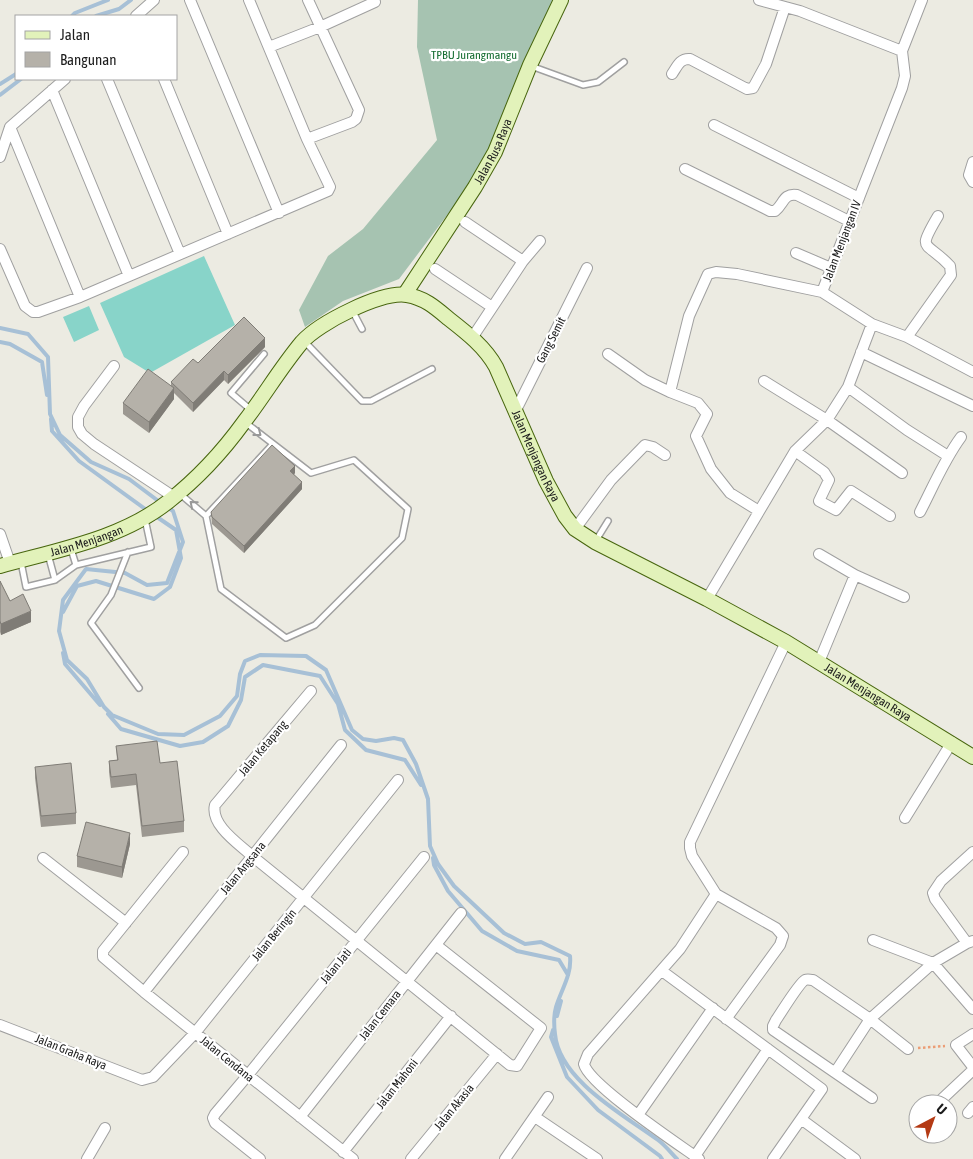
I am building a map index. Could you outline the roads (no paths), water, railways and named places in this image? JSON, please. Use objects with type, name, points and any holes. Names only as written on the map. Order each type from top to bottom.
[{"type":"main road","name":"Jalan Rusa Raya","points":[[406,294],[475,187],[495,152],[530,65],[562,0]]},
{"type":"main road","name":"Jalan Menjangan Raya","points":[[173,497],[218,455],[303,340],[339,315],[385,296],[406,294],[430,303],[472,338],[489,355],[546,481],[564,516],[574,529],[595,542],[786,642],[973,756]]},
{"type":"main road","name":"Jalan Menjangan","points":[[10,563],[124,529],[148,517],[173,497]]},
{"type":"street","points":[[138,15],[154,0]]},
{"type":"street","points":[[190,0],[279,213]]},
{"type":"street","points":[[0,249],[25,306],[30,310],[38,312],[80,297],[324,194],[329,189],[249,0]]},
{"type":"street","points":[[307,139],[352,122],[356,119],[359,110],[308,0]]},
{"type":"street","points":[[759,0],[800,11],[902,51]]},
{"type":"street","name":"Jalan Menjangan IV","points":[[922,0],[902,51],[905,76],[902,88],[822,292],[872,324],[907,337],[973,372]]},
{"type":"street","points":[[269,47],[320,27],[375,2]]},
{"type":"street","points":[[672,74],[685,58],[747,89],[753,88],[766,64],[784,7]]},
{"type":"street","points":[[0,157],[10,127],[64,80]]},
{"type":"street","points":[[107,80],[180,254]]},
{"type":"street","points":[[164,80],[228,234]]},
{"type":"street","points":[[52,90],[129,276]]},
{"type":"street","points":[[714,126],[859,198]]},
{"type":"street","points":[[10,127],[80,297]]},
{"type":"street","points":[[973,162],[969,174],[973,182]]},
{"type":"street","points":[[685,168],[770,211],[775,211],[779,208],[785,197],[797,194],[849,221]]},
{"type":"street","points":[[907,337],[951,275],[950,266],[929,249],[925,243],[926,237],[938,216]]},
{"type":"street","points":[[465,222],[523,261]]},
{"type":"street","points":[[472,338],[523,261],[540,241]]},
{"type":"street","points":[[796,253],[831,268]]},
{"type":"street","name":"Gang Semit","points":[[515,412],[587,268]]},
{"type":"street","points":[[435,269],[492,307]]},
{"type":"street","points":[[670,392],[688,316],[708,274],[716,272],[737,274],[822,292]]},
{"type":"street","points":[[707,599],[795,451],[827,420],[848,387],[872,324]]},
{"type":"street","points":[[861,352],[973,406]]},
{"type":"street","points":[[608,354],[645,380],[698,403],[707,414],[696,436],[711,470],[730,493],[759,511]]},
{"type":"street","points":[[114,366],[84,406],[78,417],[78,427],[82,434],[94,444],[173,497]]},
{"type":"street","points":[[764,381],[827,420],[902,473]]},
{"type":"street","points":[[848,387],[907,430],[948,456]]},
{"type":"street","points":[[920,512],[948,456],[961,437]]},
{"type":"street","points":[[574,529],[611,480],[645,445],[653,447],[665,455]]},
{"type":"street","points":[[795,451],[824,472],[829,480],[819,501],[836,510],[851,491],[890,516]]},
{"type":"street","points":[[0,534],[10,563]]},
{"type":"street","points":[[819,554],[856,575],[904,597]]},
{"type":"street","points":[[818,662],[856,575]]},
{"type":"street","points":[[726,1019],[780,945],[783,936],[776,928],[716,894],[692,856],[690,842],[786,642]]},
{"type":"street","name":"Jalan Ketapang","points":[[252,856],[218,823],[214,816],[215,805],[311,691]]},
{"type":"street","points":[[905,818],[952,742]]},
{"type":"street","name":"Jalan Angsana","points":[[144,992],[341,744]]},
{"type":"street","name":"Jalan Beringin","points":[[142,1080],[148,1080],[153,1077],[195,1033],[398,780]]},
{"type":"street","points":[[43,858],[126,923],[183,852]]},
{"type":"street","points":[[836,1071],[870,1020],[933,963],[970,942],[935,899],[933,893],[941,881],[973,852]]},
{"type":"street","points":[[252,856],[510,1065],[518,1066],[541,1028],[436,945]]},
{"type":"street","name":"Jalan Jati","points":[[260,1159],[215,1123],[214,1114],[248,1075],[424,857]]},
{"type":"street","points":[[716,894],[686,942],[588,1054],[584,1064],[589,1074],[638,1115],[697,1157],[768,1049]]},
{"type":"street","name":"Jalan Cemara","points":[[300,1117],[462,913]]},
{"type":"street","name":"Jalan Cendana","points":[[126,923],[104,951],[103,957],[353,1159]]},
{"type":"street","points":[[873,940],[933,963],[973,1009]]},
{"type":"street","points":[[662,971],[822,1089],[773,1159]]},
{"type":"street","points":[[872,1098],[836,1071],[773,1030],[776,1020],[799,986],[804,980],[813,980],[908,1049]]},
{"type":"street","points":[[638,1115],[712,1008]]},
{"type":"street","name":"Jalan Mahoni","points":[[344,1152],[450,1016]]},
{"type":"street","name":"Jalan Graha Raya","points":[[0,1025],[142,1080]]},
{"type":"street","points":[[947,1094],[973,1069],[956,1045],[973,1034]]},
{"type":"street","name":"Jalan Akasia","points":[[411,1159],[497,1054]]},
{"type":"street","points":[[505,1159],[548,1097]]},
{"type":"street","points":[[535,1117],[596,1159]]},
{"type":"street","points":[[801,1119],[855,1159]]},
{"type":"street","points":[[87,1159],[105,1128]]},
{"type":"lane","points":[[530,65],[583,85],[598,82],[610,75],[624,62]]},
{"type":"lane","points":[[352,310],[362,329]]},
{"type":"lane","points":[[303,340],[362,401],[371,401],[432,369]]},
{"type":"lane","points":[[173,497],[206,516],[221,589],[286,638],[315,625],[402,538],[408,509],[354,460],[310,473],[272,444],[248,416],[231,393],[264,354]]},
{"type":"lane","points":[[206,516],[272,444]]},
{"type":"lane","points":[[10,563],[26,587],[55,580],[76,566],[152,547],[148,517]]},
{"type":"lane","points":[[595,542],[608,521]]},
{"type":"lane","points":[[70,546],[76,566]]},
{"type":"lane","points":[[128,552],[111,595],[91,623],[139,688]]},
{"type":"lane","points":[[47,553],[55,580]]},
{"type":"waterway","points":[[73,15],[108,0]]},
{"type":"waterway","points":[[99,15],[119,9],[131,0]]},
{"type":"waterway","points":[[0,84],[15,75]]},
{"type":"waterway","points":[[0,95],[20,80]]},
{"type":"waterway","points":[[0,328],[28,334],[48,357],[50,414],[60,435],[91,462],[129,479],[161,503]]},
{"type":"waterway","points":[[0,342],[10,344],[42,362],[47,395]]},
{"type":"waterway","points":[[51,419],[52,431],[79,461],[148,511]]},
{"type":"waterway","points":[[167,507],[173,511],[183,542],[167,583],[147,585],[125,573],[86,569],[63,600],[59,631],[67,660],[87,679],[104,707],[112,715],[158,734],[184,735],[220,716],[237,696],[240,674],[245,661],[260,655],[306,656],[326,670],[352,730],[363,739],[376,741],[394,738],[403,740],[416,764],[428,799],[430,846],[438,864],[454,886],[504,933],[525,944],[541,942],[570,956],[569,970],[556,1007],[554,1020],[559,1051],[568,1066],[595,1095],[661,1142],[677,1159]]},
{"type":"waterway","points":[[63,612],[77,586],[96,581],[154,599],[170,587],[181,558],[176,530],[154,515]]},
{"type":"waterway","points":[[63,653],[65,664],[100,705]]},
{"type":"waterway","points":[[108,714],[121,729],[180,746],[203,742],[228,726],[241,700],[245,677],[263,665],[320,676],[338,704],[345,730],[366,750],[405,760],[421,785]]},
{"type":"waterway","points":[[433,858],[434,865],[448,891],[482,931],[517,951],[559,960],[568,975]]},
{"type":"waterway","points":[[557,1016],[561,1001]]},
{"type":"waterway","points":[[553,1030],[551,1037],[567,1077],[598,1110],[662,1159]]},
{"type":"park label","name":"TPBU Jurangmangu","points":[[474,55]]}]
